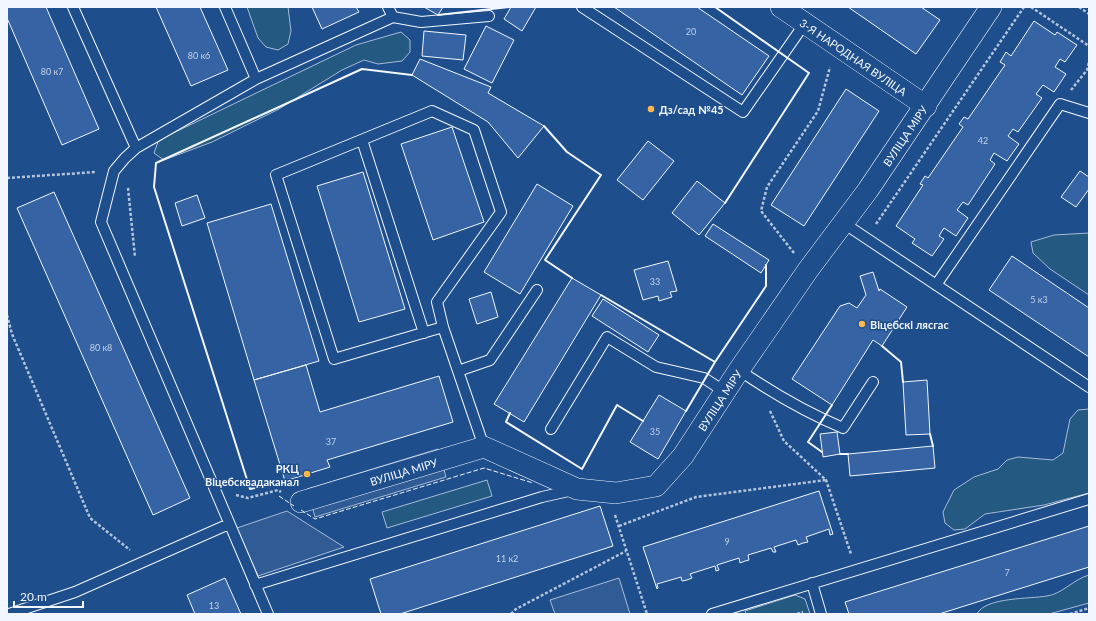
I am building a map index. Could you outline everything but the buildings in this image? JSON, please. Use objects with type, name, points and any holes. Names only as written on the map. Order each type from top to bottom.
[{"type":"street","name":"ВУЛІЦА МІРУ","points":[[301,502],[484,447],[577,489],[616,493],[656,486],[683,456],[739,370],[808,270],[844,224],[926,106],[991,7]]},
{"type":"street","name":"3-Я НАРОДНАЯ ВУЛІЦА","points":[[793,13],[926,106]]},
{"type":"lane","points":[[73,7],[136,148]]},
{"type":"lane","points":[[225,7],[256,79]]},
{"type":"lane","points":[[388,7],[393,18]]},
{"type":"lane","points":[[582,7],[743,112],[793,13]]},
{"type":"lane","points":[[268,614],[101,222],[114,171],[136,148],[256,79],[393,18],[422,22],[489,16]]},
{"type":"lane","points":[[936,285],[1060,104],[1089,113]]},
{"type":"lane","points":[[444,327],[334,359],[276,174],[432,110],[474,130],[501,212],[437,302],[458,371],[484,447]]},
{"type":"lane","points":[[362,140],[424,333]]},
{"type":"lane","points":[[844,224],[1089,387]]},
{"type":"lane","points":[[458,371],[490,360],[537,290]]},
{"type":"lane","points":[[551,429],[607,336],[656,367],[704,378],[725,392]]},
{"type":"lane","points":[[739,370],[822,419],[843,428],[873,382]]},
{"type":"lane","points":[[255,585],[542,497],[577,489]]},
{"type":"lane","points":[[712,614],[1089,499]]},
{"type":"lane","points":[[9,614],[75,592],[229,524]]},
{"type":"lane","points":[[812,583],[821,614]]},
{"type":"path","points":[[866,238],[1024,7]]},
{"type":"path","points":[[1031,7],[1089,46]]},
{"type":"path","points":[[1079,7],[1089,14]]},
{"type":"path","points":[[808,270],[761,211],[767,187],[818,111],[837,45]]},
{"type":"path","points":[[1060,104],[1087,70],[1089,62]]},
{"type":"path","points":[[125,158],[136,260]]},
{"type":"path","points":[[7,178],[114,171]]},
{"type":"path","points":[[7,314],[12,334],[90,518],[145,562]]},
{"type":"path","points":[[756,381],[784,441],[826,480],[857,570]]},
{"type":"path","points":[[619,526],[696,497],[826,480]]},
{"type":"path","points":[[223,510],[232,494],[248,498],[278,490],[301,502]]},
{"type":"path","points":[[608,492],[647,614]]},
{"type":"path","points":[[512,614],[516,609],[626,551]]},
{"type":"path","points":[[1070,614],[1089,608]]},
{"type":"shaded area","points":[[247,7],[288,7],[291,31],[288,44],[278,50],[266,47],[258,38]]},
{"type":"shaded area","points":[[401,32],[410,40],[410,52],[402,61],[378,64],[364,60],[342,70],[279,109],[212,142],[164,160],[154,153],[158,142],[167,136],[356,45]]},
{"type":"shaded area","points":[[1089,233],[1089,295],[1050,269],[1033,253],[1031,242],[1054,235]]},
{"type":"shaded area","points":[[1089,409],[1089,493],[1044,505],[985,514],[965,529],[954,530],[945,523],[943,512],[954,490],[974,477],[998,469],[1007,460],[1018,457],[1053,460],[1063,453],[1070,419],[1078,410]]},
{"type":"shaded area","points":[[438,449],[446,477],[315,517],[307,489]]},
{"type":"shaded area","points":[[487,480],[492,496],[387,528],[382,512]]},
{"type":"shaded area","points":[[287,511],[344,547],[258,576],[237,528]]},
{"type":"shaded area","points":[[1089,575],[1089,603],[1049,614],[977,614],[982,608],[989,604],[1052,595]]},
{"type":"shaded area","points":[[619,578],[630,614],[555,614],[550,600]]},
{"type":"shaded area","points":[[795,595],[805,599],[810,614],[746,614],[745,611]]},
{"type":"fence","points":[[301,510],[315,519],[484,468],[533,483]]},
{"type":"fence","points":[[279,496],[294,506]]},
{"type":"wall","points":[[438,15],[509,7]]},
{"type":"wall","points":[[715,7],[809,73],[725,203]]},
{"type":"wall","points":[[285,481],[250,489],[154,187],[156,163],[362,69],[412,75]]},
{"type":"wall","points":[[544,126],[567,152],[601,175],[545,260],[572,278]]},
{"type":"wall","points":[[601,295],[715,362],[766,286],[766,265]]},
{"type":"wall","points":[[882,346],[901,362],[903,382]]},
{"type":"wall","points":[[686,411],[715,362]]},
{"type":"wall","points":[[510,413],[506,422],[582,469],[617,405],[643,421]]},
{"type":"wall","points":[[822,452],[808,442],[832,405]]},
{"type":"wall","points":[[930,434],[933,446]]},
{"type":"wall","points":[[840,454],[848,454]]},
{"type":"place","name":"Дз/сад №45","points":[[651,109]]},
{"type":"place","name":"Віцебскі лясгас","points":[[862,324]]},
{"type":"place","name":"РКЦ Віцебсквадаканал","points":[[307,474]]}]
